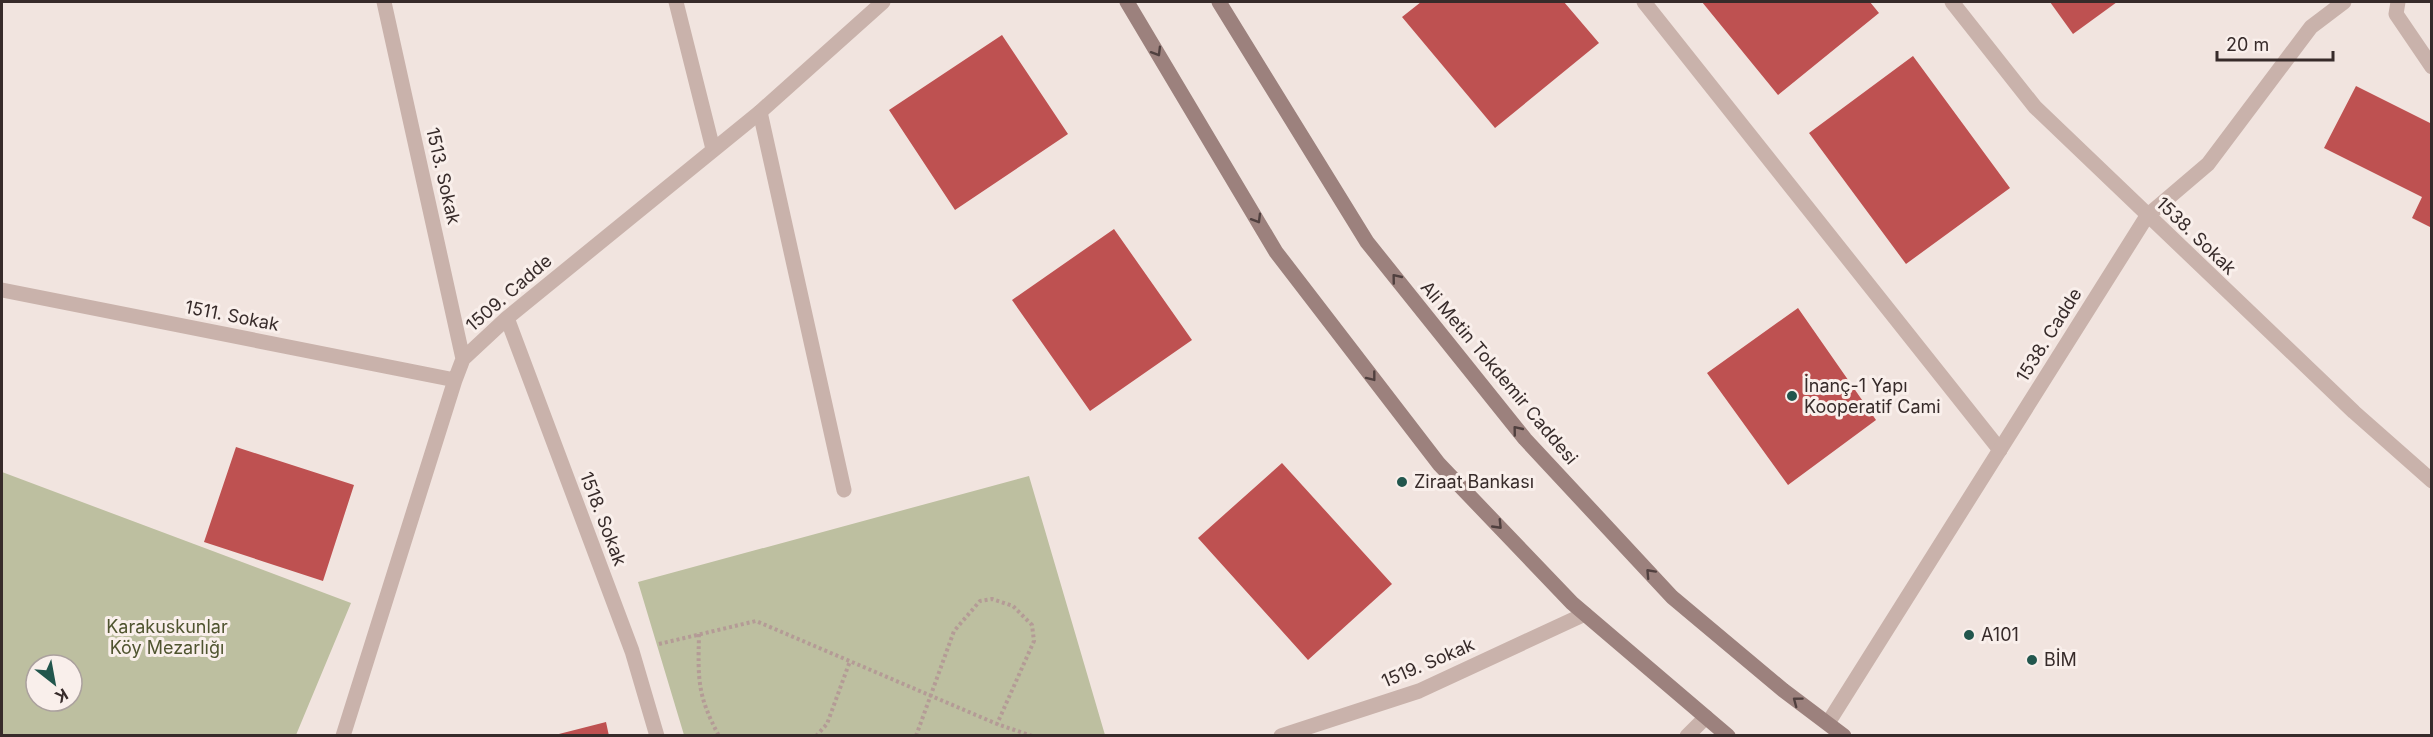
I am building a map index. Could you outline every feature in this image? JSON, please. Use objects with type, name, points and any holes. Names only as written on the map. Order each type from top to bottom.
[{"type":"main road","points":[[1127,2],[1276,252],[1439,464],[1585,614],[1728,735]]},
{"type":"main road","name":"Ali Metin Tokdemir Caddesi","points":[[1219,2],[1367,242],[1524,439],[1672,597],[1783,690],[1844,735]]},
{"type":"street","name":"1513. Sokak","points":[[384,2],[463,359]]},
{"type":"street","points":[[676,2],[713,148]]},
{"type":"street","name":"1509. Cadde","points":[[343,735],[463,359],[507,318],[760,112],[883,2]]},
{"type":"street","points":[[1644,2],[2000,450]]},
{"type":"street","name":"1538. Sokak","points":[[1952,2],[2035,107],[2354,412],[2432,481]]},
{"type":"street","name":"1538. Cadde","points":[[1828,723],[2147,216],[2208,164],[2311,27],[2344,2]]},
{"type":"street","points":[[2398,2],[2396,14],[2432,68]]},
{"type":"street","points":[[760,112],[844,490]]},
{"type":"street","name":"1511. Sokak","points":[[2,290],[455,380]]},
{"type":"street","name":"1518. Sokak","points":[[507,318],[632,651],[657,735]]},
{"type":"street","name":"1519. Sokak","points":[[1281,735],[1419,691],[1585,614]]},
{"type":"street","points":[[1687,735],[1706,717]]},
{"type":"path","points":[[916,735],[954,631],[980,601],[992,599],[1013,606],[1032,626],[1034,641],[997,724]]},
{"type":"path","points":[[632,651],[756,621],[997,724],[1032,735]]},
{"type":"path","points":[[699,634],[698,683],[706,712],[718,735]]},
{"type":"path","points":[[816,735],[827,724],[850,661]]},
{"type":"green space","name":"Karakuskunlar Köy Mezarlığı","points":[[2,472],[351,603],[296,735],[2,735]]},
{"type":"green space","points":[[1029,476],[1105,735],[684,735],[638,582]]},
{"type":"building","points":[[1421,2],[1564,2],[1599,43],[1495,128],[1402,17]]},
{"type":"building","points":[[1702,2],[1870,2],[1879,13],[1778,95]]},
{"type":"building","points":[[2050,2],[2117,2],[2073,34]]},
{"type":"building","points":[[1002,35],[1068,134],[955,210],[889,110]]},
{"type":"building","points":[[1913,56],[2010,188],[1906,264],[1809,133]]},
{"type":"building","points":[[2356,86],[2432,124],[2432,228],[2412,218],[2422,197],[2324,148]]},
{"type":"building","points":[[1114,229],[1192,340],[1090,411],[1012,300]]},
{"type":"building","name":"İnanç-1 Yapı Kooperatif Cami","points":[[1798,308],[1876,420],[1788,485],[1707,373]]},
{"type":"building","points":[[236,447],[354,485],[323,581],[204,542]]},
{"type":"building","points":[[1282,463],[1392,584],[1308,660],[1198,538]]},
{"type":"building","points":[[606,722],[609,736],[555,735]]},
{"type":"place","name":"İnanç-1 Yapı Kooperatif Cami","points":[[1792,396]]},
{"type":"place","name":"Ziraat Bankası","points":[[1402,482]]},
{"type":"place","name":"A101","points":[[1969,635]]},
{"type":"place","name":"BİM","points":[[2032,660]]}]
